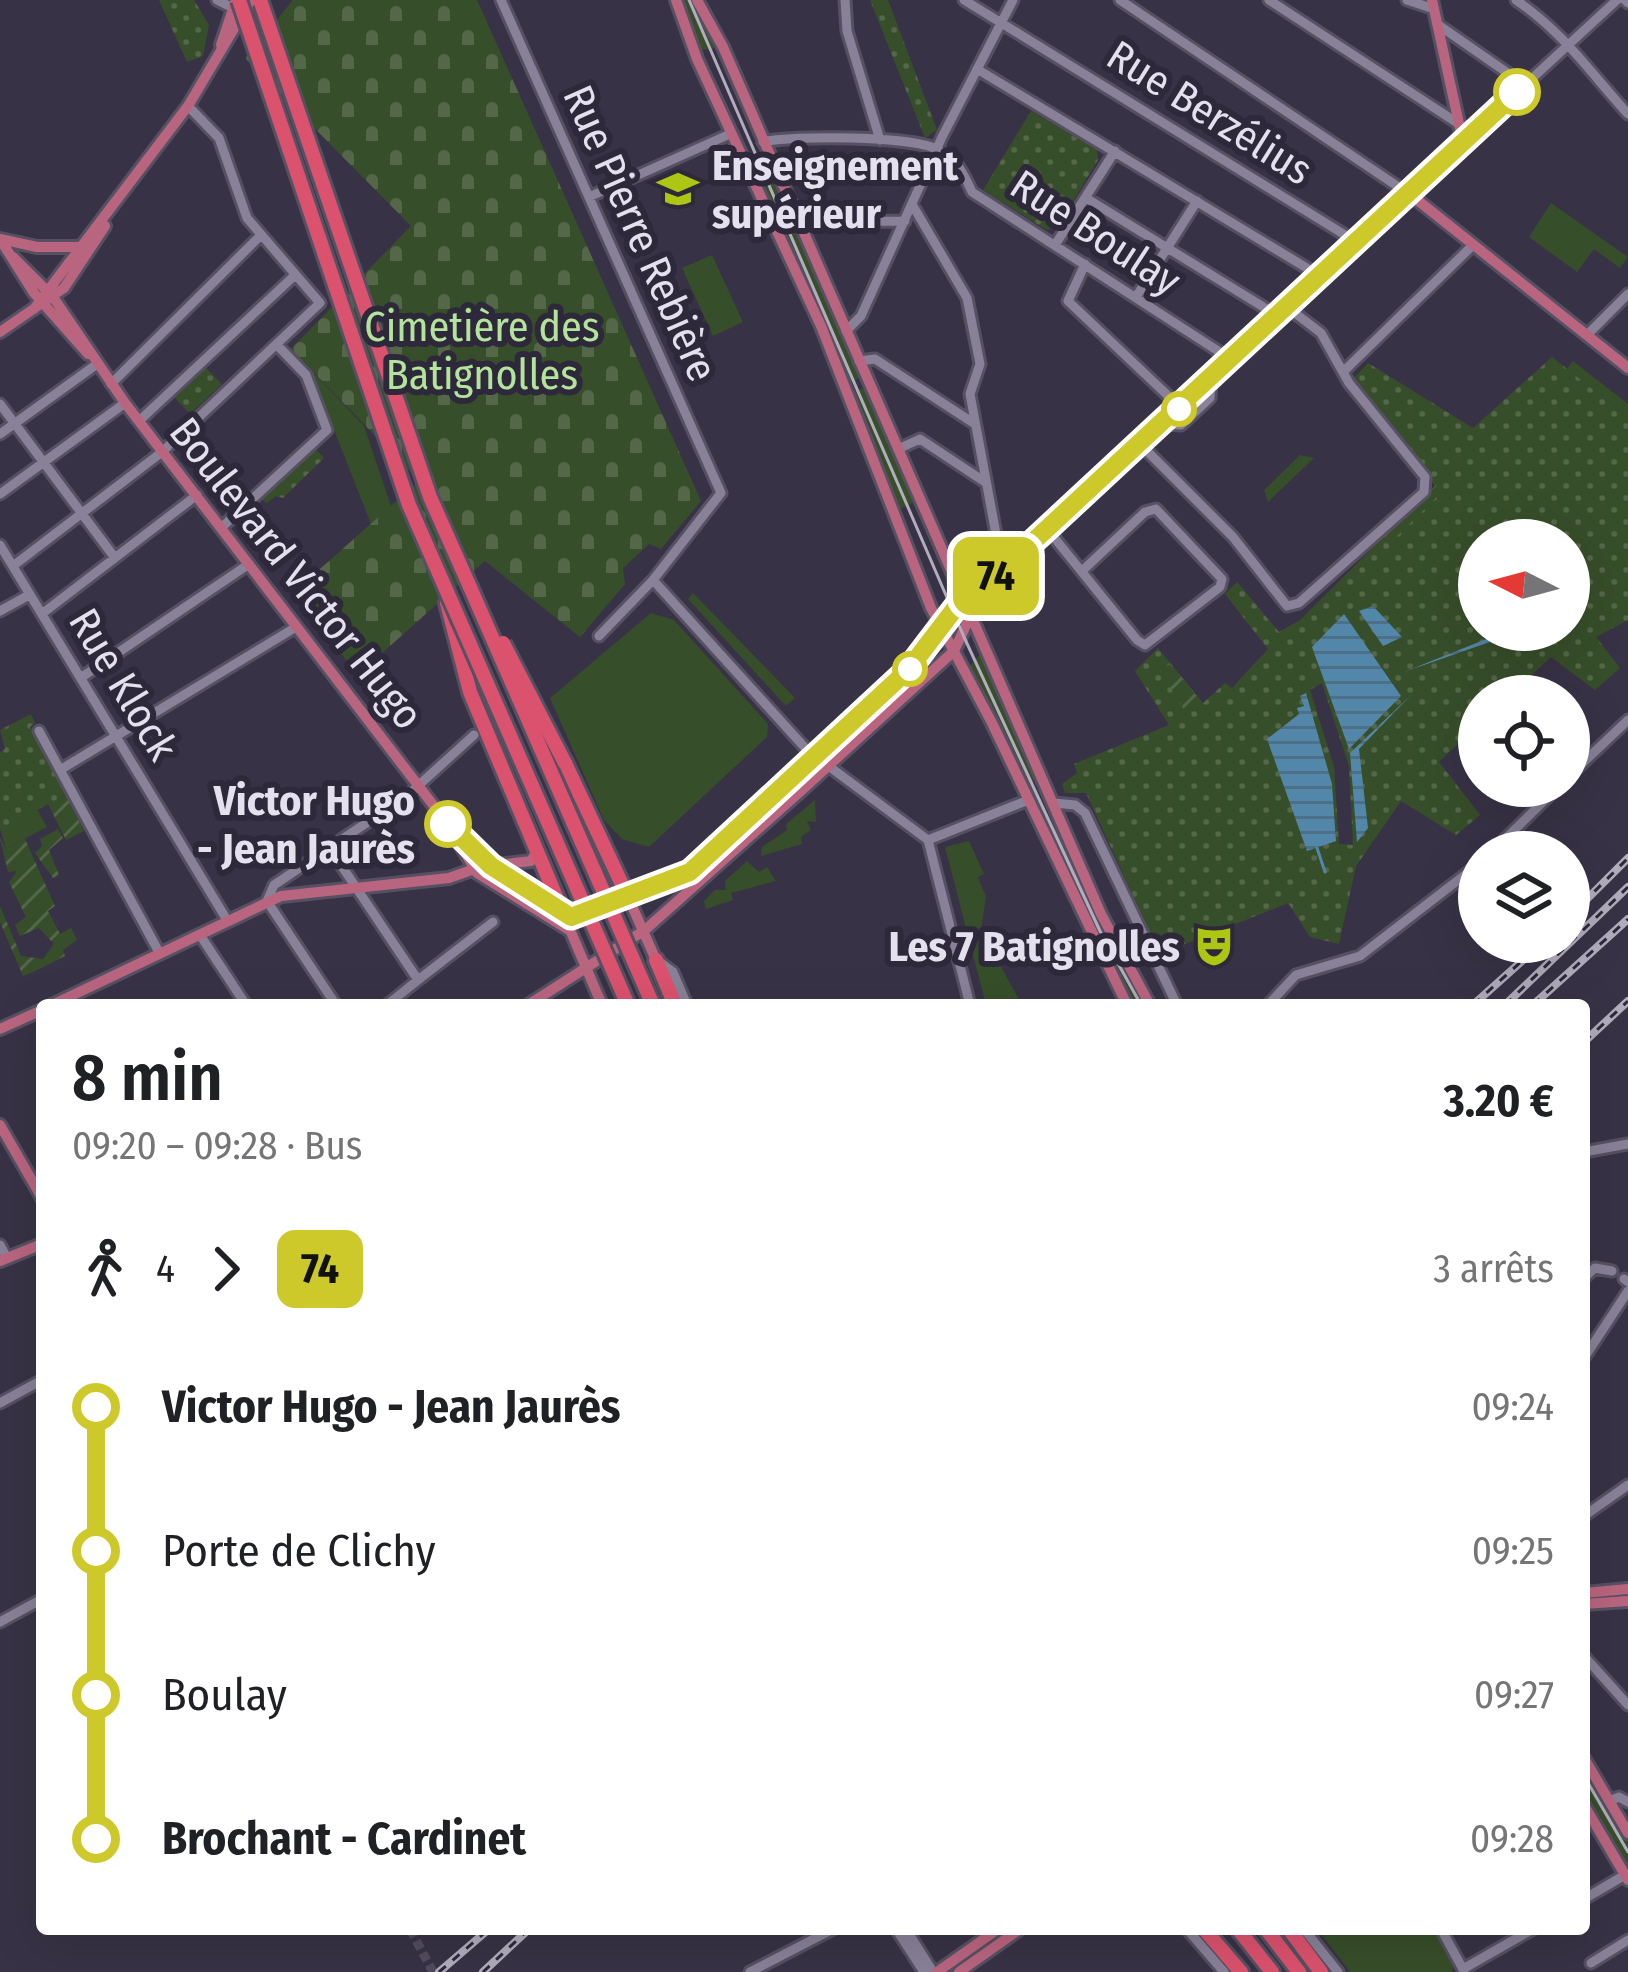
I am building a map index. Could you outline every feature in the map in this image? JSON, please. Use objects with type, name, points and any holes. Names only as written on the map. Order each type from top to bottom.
[{"type":"highway","points":[[260,0],[430,497],[650,999]]},
{"type":"highway","points":[[238,5],[370,399],[442,580],[625,999]]},
{"type":"highway","points":[[442,580],[481,735],[538,850],[563,913]]},
{"type":"highway","points":[[470,587],[565,763],[628,897]]},
{"type":"highway","points":[[656,960],[672,999]]},
{"type":"highway","points":[[1209,1935],[1241,1972]]},
{"type":"highway","points":[[1243,1935],[1272,1972]]},
{"type":"highway","points":[[1271,1935],[1299,1972]]},
{"type":"highway","points":[[1294,1935],[1322,1972]]},
{"type":"main road","points":[[218,60],[226,25],[238,5],[251,0]]},
{"type":"main road","points":[[676,0],[730,134],[811,301],[893,521],[1124,999]]},
{"type":"main road","points":[[697,0],[1101,914],[1147,999]]},
{"type":"main road","points":[[563,913],[576,917],[690,872],[908,670],[963,598],[982,589],[1141,446],[1463,142],[1433,4]]},
{"type":"main road","points":[[0,332],[44,300],[115,207],[218,60],[238,5]]},
{"type":"main road","points":[[739,152],[763,142]]},
{"type":"main road","points":[[1411,195],[1628,368]]},
{"type":"main road","points":[[44,300],[115,207]]},
{"type":"main road","name":"Boulevard Victor Hugo","points":[[0,239],[37,247],[80,247]]},
{"type":"main road","name":"Boulevard Victor Hugo","points":[[0,239],[451,827],[491,866],[563,913]]},
{"type":"main road","points":[[537,999],[645,930],[954,651],[982,589]]},
{"type":"main road","points":[[1026,801],[1054,803]]},
{"type":"main road","name":"Boulevard Victor Hugo","points":[[451,827],[473,870]]},
{"type":"main road","points":[[65,999],[267,901],[449,878],[531,860],[538,850]]},
{"type":"main road","points":[[473,870],[569,930]]},
{"type":"main road","points":[[628,897],[656,960]]},
{"type":"main road","points":[[563,913],[599,999]]},
{"type":"main road","points":[[1,1027],[36,1012]]},
{"type":"main road","points":[[0,1125],[36,1188]]},
{"type":"main road","points":[[4,1259],[36,1246]]},
{"type":"main road","points":[[1590,1592],[1628,1589]]},
{"type":"main road","points":[[1590,1604],[1628,1601]]},
{"type":"main road","points":[[1590,1768],[1628,1833]]},
{"type":"main road","points":[[1590,1815],[1626,1878]]},
{"type":"main road","points":[[935,1972],[989,1935]]},
{"type":"main road","points":[[959,1972],[1011,1935]]},
{"type":"street","points":[[217,0],[238,5]]},
{"type":"street","name":"Rue Pierre Rebière","points":[[501,0],[721,493],[653,580]]},
{"type":"street","points":[[845,0],[847,31],[880,140]]},
{"type":"street","name":"Rue Berzélius","points":[[964,0],[1358,244]]},
{"type":"street","points":[[846,331],[861,316],[937,149],[1013,0]]},
{"type":"street","points":[[1120,0],[1411,195]]},
{"type":"street","points":[[1269,0],[1460,124]]},
{"type":"street","points":[[1407,0],[1433,4]]},
{"type":"street","points":[[1516,0],[1563,33],[1628,114]]},
{"type":"street","points":[[1463,142],[1623,1]]},
{"type":"street","points":[[1437,24],[1525,85]]},
{"type":"street","points":[[976,69],[1320,276]]},
{"type":"street","points":[[14,566],[162,452],[320,303],[247,218],[219,138],[188,106]]},
{"type":"street","points":[[589,197],[730,134]]},
{"type":"street","points":[[763,142],[880,140],[937,149]]},
{"type":"street","name":"Rue Boulay","points":[[937,149],[958,162],[972,192],[1232,360]]},
{"type":"street","points":[[1055,245],[1115,151]]},
{"type":"street","points":[[1086,198],[1321,333],[1427,484],[1390,524],[1295,606],[1281,602],[1233,537],[1141,446]]},
{"type":"street","points":[[1136,297],[1197,201]]},
{"type":"street","points":[[914,206],[967,298],[980,364],[970,394],[1000,561],[1007,567]]},
{"type":"street","points":[[797,222],[906,220]]},
{"type":"street","points":[[111,384],[260,236]]},
{"type":"street","points":[[1344,371],[1473,244]]},
{"type":"street","points":[[1085,264],[1067,299],[1181,408]]},
{"type":"street","points":[[139,421],[294,276]]},
{"type":"street","points":[[1587,335],[1628,294]]},
{"type":"street","points":[[221,527],[327,430],[306,375],[277,344]]},
{"type":"street","points":[[859,361],[875,359],[975,424]]},
{"type":"street","points":[[0,434],[95,361]]},
{"type":"street","points":[[1164,424],[1181,425],[1210,398],[1210,380]]},
{"type":"street","points":[[0,404],[115,558]]},
{"type":"street","points":[[0,494],[125,404]]},
{"type":"street","points":[[898,449],[920,439],[985,482]]},
{"type":"street","points":[[43,613],[196,495]]},
{"type":"street","points":[[1048,530],[1082,571],[1145,645],[1220,587],[1222,580],[1156,509],[1145,512],[1082,571]]},
{"type":"street","name":"Rue Klock","points":[[0,545],[227,920]]},
{"type":"street","points":[[82,677],[249,565]]},
{"type":"street","points":[[599,636],[653,580],[816,756],[928,840],[968,999]]},
{"type":"street","points":[[0,611],[29,595]]},
{"type":"street","points":[[60,770],[296,627]]},
{"type":"street","points":[[1590,756],[1628,720]]},
{"type":"street","points":[[39,731],[160,954]]},
{"type":"street","points":[[332,999],[267,901],[274,885],[481,735]]},
{"type":"street","points":[[928,840],[1026,801]]},
{"type":"street","points":[[1054,803],[1072,804],[1085,813],[1174,999]]},
{"type":"street","points":[[1513,831],[1538,807]]},
{"type":"street","points":[[329,847],[418,980]]},
{"type":"street","points":[[1274,999],[1296,975],[1360,956],[1458,880]]},
{"type":"street","points":[[395,999],[493,922]]},
{"type":"street","points":[[200,934],[242,999]]},
{"type":"street","points":[[656,960],[673,972],[684,999]]},
{"type":"street","points":[[405,992],[410,999]]},
{"type":"street","points":[[1590,1151],[1628,1144]]},
{"type":"street","points":[[0,1245],[4,1259]]},
{"type":"street","points":[[1590,1274],[1599,1267],[1612,1271]]},
{"type":"street","points":[[1590,1348],[1627,1284]]},
{"type":"street","points":[[0,1403],[36,1383]]},
{"type":"street","points":[[1590,1512],[1628,1485]]},
{"type":"street","points":[[0,1622],[36,1602]]},
{"type":"street","points":[[1590,1663],[1628,1705]]},
{"type":"street","points":[[1609,1801],[1619,1797],[1628,1802]]},
{"type":"street","points":[[1590,1897],[1626,1878]]},
{"type":"street","points":[[750,1972],[821,1935]]},
{"type":"street","points":[[900,1935],[924,1972]]},
{"type":"street","points":[[910,1935],[935,1972]]},
{"type":"street","points":[[1191,1935],[1224,1972]]},
{"type":"street","points":[[1309,1935],[1337,1972]]},
{"type":"street","points":[[1444,1935],[1464,1970],[1523,1935]]},
{"type":"street","points":[[1591,1964],[1628,1940]]},
{"type":"green space","points":[[159,0],[194,0],[209,25],[203,56],[187,62]]},
{"type":"green space","name":"Cimetière des Batignolles","points":[[293,0],[477,0],[701,501],[661,549],[649,544],[623,568],[625,584],[580,637],[485,561],[361,672],[353,669],[294,592],[419,481],[291,349],[411,226],[245,58]]},
{"type":"green space","points":[[681,0],[692,0],[716,43],[713,49],[699,50]]},
{"type":"green space","points":[[870,0],[888,0],[937,130],[925,138]]},
{"type":"green space","points":[[1031,111],[1097,150],[1098,160],[1058,226],[1047,230],[983,190]]},
{"type":"green space","points":[[759,151],[860,378],[846,384],[750,160]]},
{"type":"green space","points":[[1551,203],[1628,257],[1620,268],[1594,249],[1577,272],[1529,237]]},
{"type":"green space","points":[[712,255],[743,322],[713,336],[682,268]]},
{"type":"green space","points":[[1552,357],[1628,417],[1628,620],[1596,637],[1620,668],[1595,690],[1590,675],[1575,675],[1551,657],[1532,675],[1458,675],[1458,744],[1439,762],[1458,787],[1458,807],[1474,807],[1480,815],[1456,835],[1401,801],[1356,866],[1339,944],[1310,937],[1288,903],[1160,954],[1086,793],[1065,793],[1062,784],[1077,773],[1074,764],[1169,725],[1135,671],[1158,648],[1203,703],[1225,683],[1232,688],[1268,649],[1225,594],[1237,582],[1279,632],[1300,620],[1435,486],[1353,379],[1368,363],[1473,428]],"holes":[[[1322,683],[1349,766],[1353,845],[1339,844],[1334,767],[1310,690]]]},
{"type":"green space","points":[[1573,361],[1628,404],[1628,417],[1567,369]]},
{"type":"green space","points":[[206,368],[222,384],[190,414],[175,398]]},
{"type":"green space","points":[[310,369],[364,426],[391,506],[371,524]]},
{"type":"green space","points":[[865,389],[915,502],[894,512],[852,392]]},
{"type":"green space","points":[[315,448],[324,458],[283,498],[276,496],[267,503],[261,499]]},
{"type":"green space","points":[[1300,455],[1314,458],[1268,502],[1264,490]]},
{"type":"green space","points":[[1436,485],[1442,492],[1390,543],[1384,537]]},
{"type":"green space","points":[[693,593],[795,698],[786,706],[688,599]]},
{"type":"green space","points":[[651,613],[674,620],[768,724],[767,737],[649,847],[622,839],[604,820],[550,698]]},
{"type":"green space","points":[[982,652],[1037,779],[1026,784],[968,668]]},
{"type":"green space","points":[[1170,664],[1201,701],[1187,714],[1160,672]]},
{"type":"green space","points":[[31,714],[35,723],[30,727],[66,795],[0,829],[0,752],[5,749],[0,730]]},
{"type":"green space","points":[[66,795],[84,831],[66,840],[48,804]]},
{"type":"green space","points":[[815,800],[816,822],[807,821],[811,830],[801,837],[802,844],[761,856],[762,847],[787,830],[786,824]]},
{"type":"green space","points":[[37,809],[47,827],[6,849],[0,829]]},
{"type":"green space","points":[[1057,828],[1141,999],[1130,999],[1049,831]]},
{"type":"green space","points":[[58,829],[63,838],[49,850],[59,875],[53,878],[35,853],[42,846],[40,839]]},
{"type":"green space","points":[[0,838],[6,849],[25,839],[55,906],[48,911],[60,934],[71,928],[77,940],[63,950],[65,956],[23,976],[0,922],[0,906],[21,956],[43,959],[54,944],[39,928],[20,936],[15,925],[26,917],[9,882],[17,871],[8,872]]},
{"type":"green space","points":[[969,841],[984,874],[978,877],[986,897],[981,930],[1019,999],[984,999],[945,847]]},
{"type":"green space","points":[[747,861],[759,872],[767,867],[776,881],[731,893],[733,900],[706,909],[704,901],[715,890],[726,890],[725,881]]},
{"type":"green space","points":[[1590,1777],[1628,1843],[1628,1870],[1590,1804]]},
{"type":"green space","points":[[1322,1935],[1436,1935],[1454,1965],[1452,1972],[1350,1972]]},
{"type":"water","points":[[1373,606],[1402,637],[1383,646],[1359,611]]},
{"type":"water","points":[[1344,614],[1401,696],[1349,749],[1312,647]]},
{"type":"water","points":[[1306,693],[1332,784],[1336,841],[1307,851],[1267,739],[1299,714],[1297,708],[1304,706],[1300,696]]},
{"type":"water","points":[[1411,695],[1359,749],[1368,828],[1357,842],[1350,753]]},
{"type":"waterway","points":[[1317,848],[1325,872]]},
{"type":"tunnel","points":[[413,1935],[433,1972]]},
{"type":"tram line","points":[[689,0],[964,637],[1100,931],[1138,999]]},
{"type":"tram line","points":[[1590,1786],[1628,1852]]},
{"type":"railway","points":[[1590,896],[1628,858]]},
{"type":"railway","points":[[1511,999],[1628,887]]},
{"type":"railway","points":[[1540,999],[1628,919]]},
{"type":"railway","points":[[1480,999],[1520,963]]},
{"type":"railway","points":[[1590,1036],[1628,1001]]},
{"type":"railway","points":[[439,1972],[482,1935]]},
{"type":"railway","points":[[483,1972],[523,1935]]},
{"type":"bus line","name":"74","points":[[448,824],[491,866],[571,917],[690,872],[908,670],[963,598],[982,589],[1105,479],[1517,92]]},
{"type":"place","name":"Enseignement supérieur","points":[[678,189]]},
{"type":"place","name":"Victor Hugo - Jean Jaurès","points":[[448,824]]},
{"type":"place","name":"Les 7 Batignolles","points":[[1214,946]]}]
